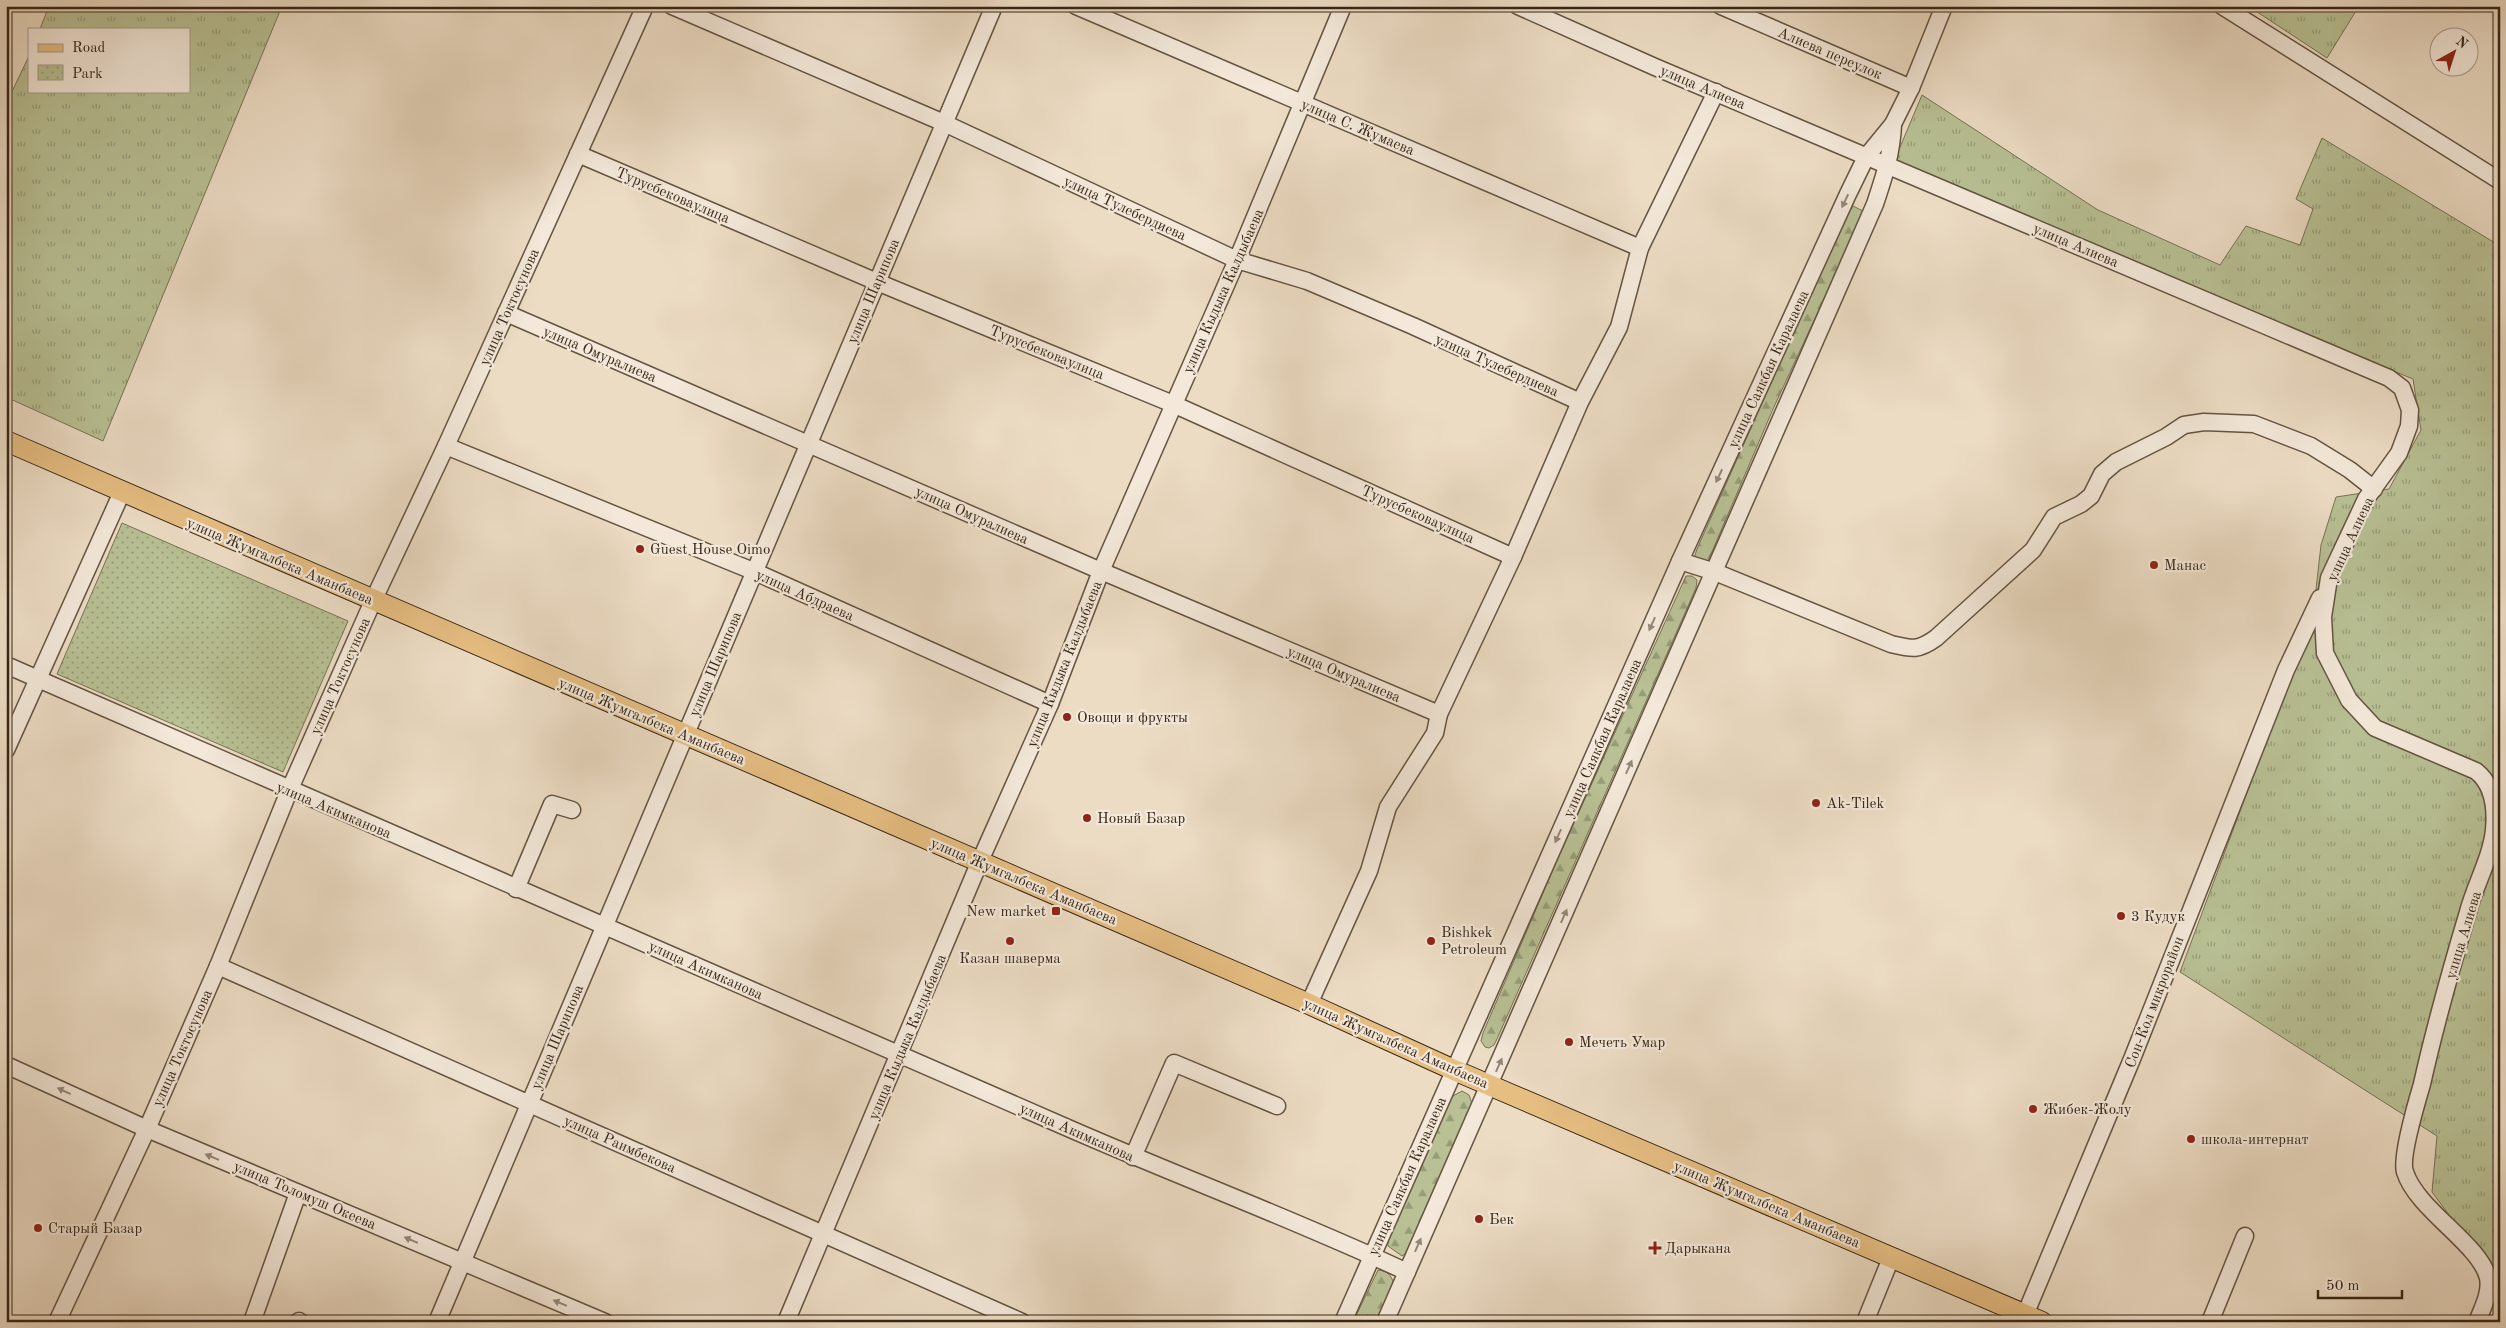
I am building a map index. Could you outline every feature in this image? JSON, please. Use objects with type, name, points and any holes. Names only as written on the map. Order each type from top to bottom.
[{"type":"main road","name":"улица Жумгалбека Аманбаева","points":[[6,441],[1309,1004],[1454,1070],[2034,1318]]},
{"type":"street","name":"улица Токтосунова","points":[[57,1322],[146,1129],[218,966],[289,791],[373,601],[446,446],[645,6]]},
{"type":"street","name":"улица Тулебердиева","points":[[672,6],[944,123],[1237,260],[1307,281],[1413,326],[1580,402]]},
{"type":"street","name":"улица Шарипова","points":[[437,1322],[753,571],[994,6]]},
{"type":"street","name":"улица С. Жумаева","points":[[1076,6],[1640,248]]},
{"type":"street","name":"улица Кыдыка Калдыбаева","points":[[786,1322],[980,862],[1050,704],[1101,571],[1237,260],[1343,6]]},
{"type":"street","name":"улица Алиева","points":[[1518,6],[1866,157],[2396,382],[2402,388],[2410,410],[2408,426],[2399,453],[2366,499],[2329,578],[2323,617],[2325,653],[2349,700],[2360,715],[2375,728],[2476,771],[2484,777],[2493,800],[2494,830],[2491,846],[2468,910],[2426,1065],[2407,1144],[2404,1171],[2416,1193],[2482,1264],[2488,1279],[2488,1292],[2477,1322]]},
{"type":"street","name":"Алиева переулок","points":[[1722,6],[1911,88]]},
{"type":"street","points":[[1893,124],[1911,88],[1944,6]]},
{"type":"street","points":[[2222,6],[2500,181]]},
{"type":"street","points":[[1309,1004],[1369,872],[1388,807],[1435,733],[1439,714],[1513,556],[1580,402],[1620,327],[1640,248],[1716,92]]},
{"type":"street","name":"улица Саякбая Каралаева","points":[[1343,1322],[1680,561],[1866,157],[1893,124]]},
{"type":"street","name":"улица Саякбая Каралаева","points":[[1385,1322],[1875,204],[1893,144],[1893,124]]},
{"type":"street","name":"Турусбековаулица","points":[[578,154],[876,282],[1173,404],[1513,556]]},
{"type":"street","name":"улица Омуралиева","points":[[506,313],[1101,571],[1439,714]]},
{"type":"street","points":[[1680,561],[1715,572],[1891,644],[1912,649],[1924,647],[1936,638],[2033,550],[2054,517],[2081,504],[2091,496],[2102,474],[2116,462],[2166,437],[2184,425],[2204,422],[2254,424],[2311,446],[2350,470],[2374,489]]},
{"type":"street","name":"улица Абдраева","points":[[446,446],[753,571],[1050,704]]},
{"type":"street","points":[[6,750],[122,492]]},
{"type":"street","name":"Сон-Кол микрорайон","points":[[2034,1318],[2132,1059],[2286,670],[2329,578]]},
{"type":"street","name":"улица Акимканова","points":[[6,666],[289,791],[604,925],[1133,1157],[1407,1272]]},
{"type":"street","points":[[516,888],[552,804],[572,810]]},
{"type":"street","name":"улица Раимбекова","points":[[218,966],[1022,1322]]},
{"type":"street","points":[[1133,1157],[1174,1063],[1277,1106]]},
{"type":"street","name":"улица Толомуш Океева","points":[[6,1064],[146,1129],[605,1322]]},
{"type":"street","points":[[252,1322],[298,1192]]},
{"type":"street","points":[[2210,1322],[2245,1236]]},
{"type":"street","points":[[1865,1322],[1891,1258]]},
{"type":"green space","points":[[49,6],[282,6],[103,441],[6,397],[6,104],[28,58],[28,92],[190,92],[190,28],[40,28]]},
{"type":"green space","points":[[2248,6],[2359,6],[2327,58]]},
{"type":"green space","points":[[1922,95],[2098,210],[2220,265],[2246,226],[2300,245],[2313,209],[2296,199],[2322,138],[2500,246],[2500,1284],[2432,1192],[2437,1136],[2180,972],[2313,616],[2321,545],[2336,497],[2389,489],[2421,430],[2413,379],[1892,166]]},
{"type":"green space","points":[[1853,206],[1863,211],[1855,232],[1773,409],[1708,561],[1703,564],[1694,558],[1697,549],[1847,213]]},
{"type":"green space","points":[[122,523],[348,621],[283,772],[57,674]]},
{"type":"green space","points":[[1686,576],[1692,576],[1697,580],[1696,588],[1497,1039],[1494,1045],[1489,1048],[1485,1047],[1481,1041],[1483,1033],[1558,858]]},
{"type":"green space","points":[[1462,1091],[1469,1095],[1473,1107],[1406,1253],[1402,1256],[1388,1246],[1388,1238],[1451,1097]]},
{"type":"green space","points":[[1378,1270],[1389,1274],[1394,1284],[1377,1322],[1353,1322]]},
{"type":"place","name":"Guest House Oimo","points":[[640,549]]},
{"type":"place","name":"Манас","points":[[2154,565]]},
{"type":"place","name":"Овощи и фрукты","points":[[1067,717]]},
{"type":"place","name":"Ak-Tilek","points":[[1816,803]]},
{"type":"place","name":"Новый Базар","points":[[1087,818]]},
{"type":"place","name":"New market","points":[[1056,911]]},
{"type":"place","name":"3 Кудук","points":[[2121,916]]},
{"type":"place","name":"Казан шаверма","points":[[1010,941]]},
{"type":"place","name":"Bishkek Petroleum","points":[[1431,941]]},
{"type":"place","name":"Мечеть Умар","points":[[1569,1042]]},
{"type":"place","name":"Жибек-Жолу","points":[[2033,1109]]},
{"type":"place","name":"школа-интернат","points":[[2191,1139]]},
{"type":"place","name":"Бек","points":[[1479,1219]]},
{"type":"place","name":"Старый Базар","points":[[38,1228]]},
{"type":"place","name":"Дарыкана","points":[[1655,1248]]}]
